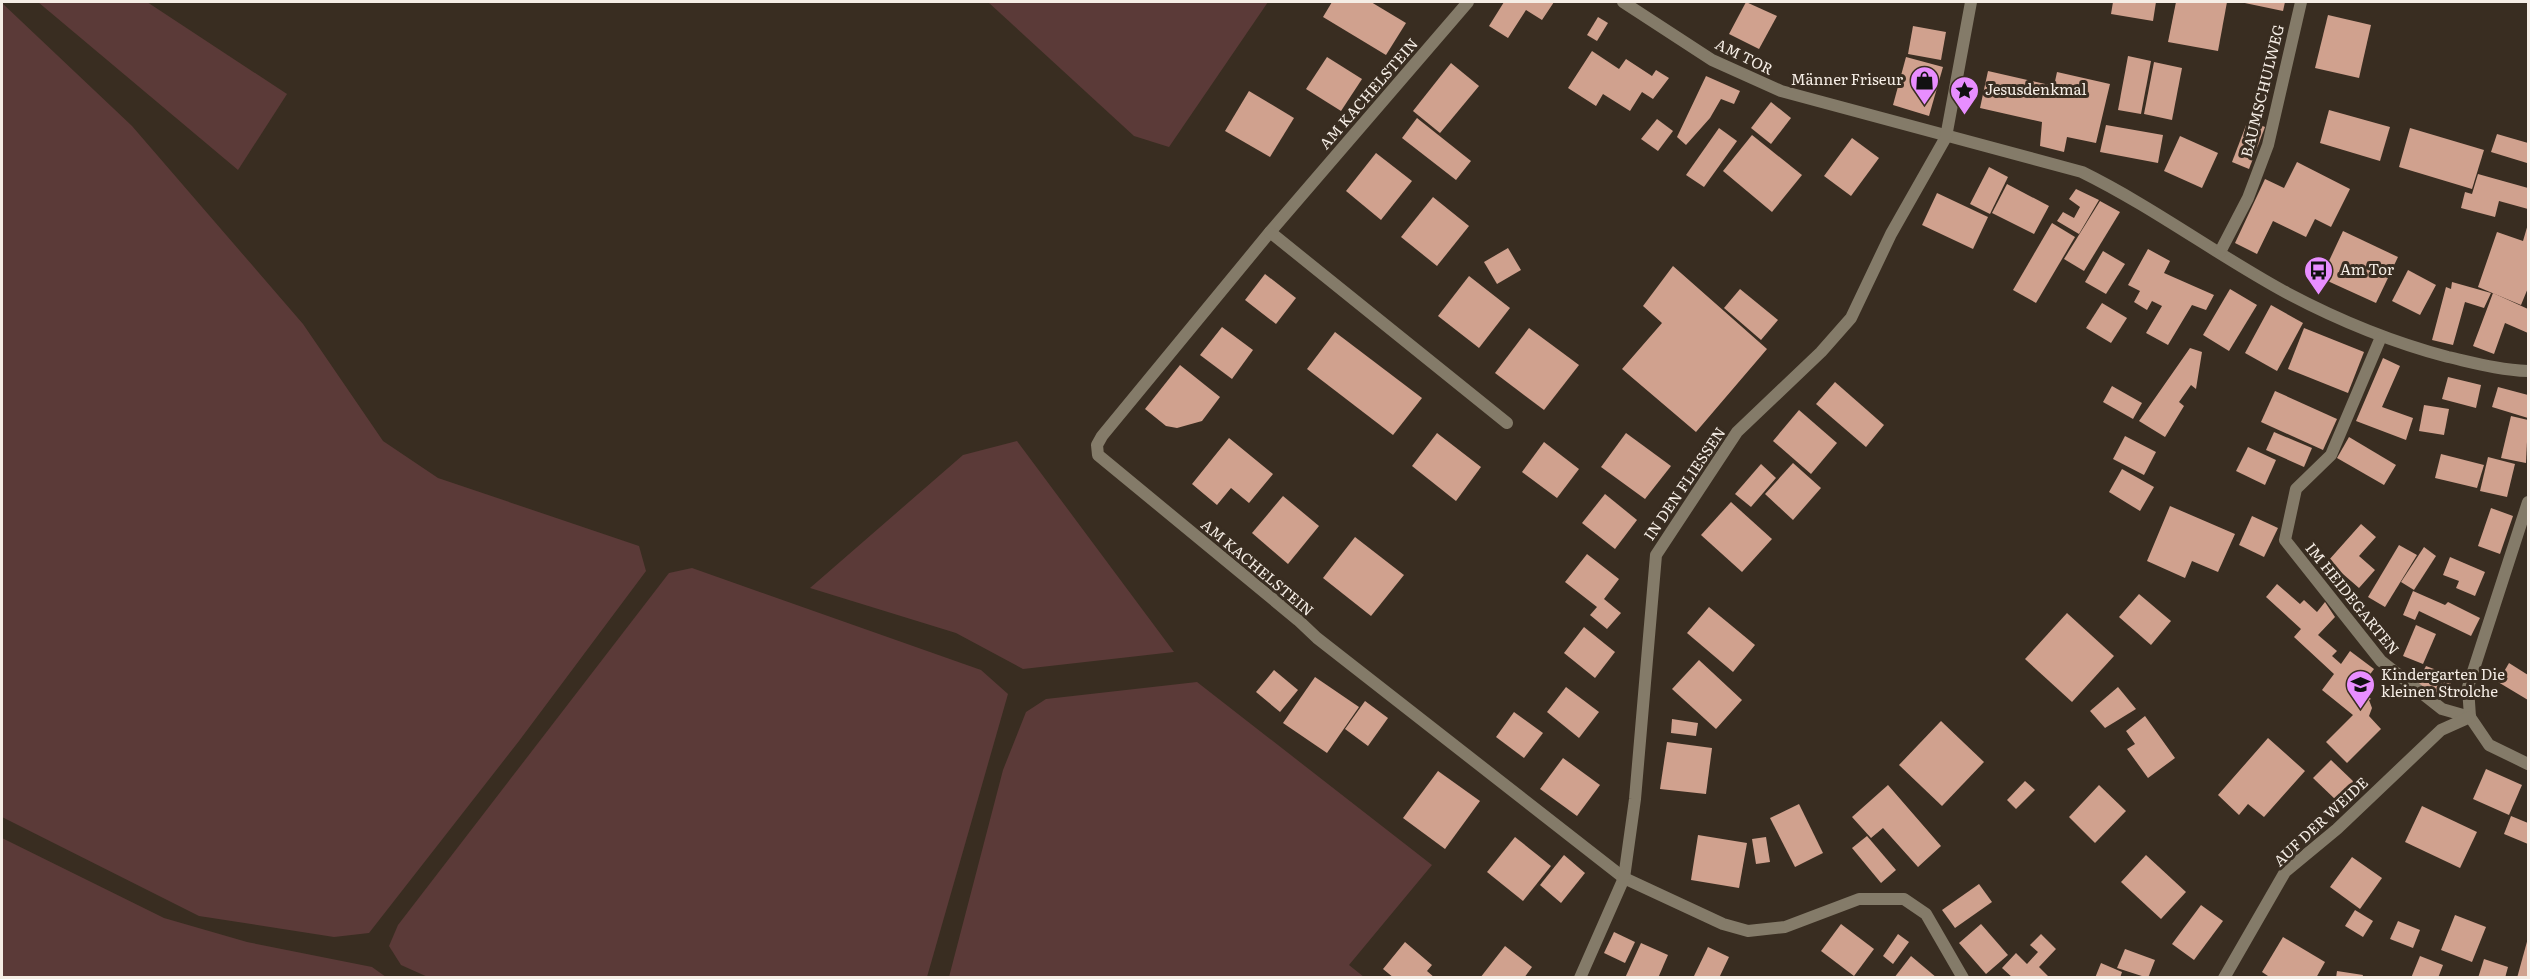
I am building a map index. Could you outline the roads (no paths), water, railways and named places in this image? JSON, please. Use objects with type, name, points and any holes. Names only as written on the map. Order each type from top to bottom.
[{"type":"street","name":"AM KACHELSTEIN","points":[[1468,2],[1270,232],[1102,436],[1097,445],[1098,455],[1317,638],[1623,878]]},
{"type":"street","name":"AM TOR","points":[[1623,2],[1712,60],[1780,91],[2082,172],[2127,194],[2285,292],[2381,337],[2404,346],[2501,370],[2529,371]]},
{"type":"street","name":"IN DEN FLIESSEN","points":[[1580,978],[1623,878],[1635,799],[1656,555],[1737,432],[1821,352],[1851,318],[1892,234],[1946,137],[1971,2]]},
{"type":"street","name":"BAUMSCHULWEG","points":[[2220,252],[2248,198],[2268,145],[2301,2]]},
{"type":"street","points":[[1270,232],[1506,423]]},
{"type":"street","name":"IM HEIDEGARTEN","points":[[2381,337],[2331,455],[2296,489],[2285,540],[2381,661],[2442,710],[2470,717]]},
{"type":"street","points":[[2529,502],[2468,687],[2470,717],[2489,745],[2529,764]]},
{"type":"street","name":"AUF DER WEIDE","points":[[2224,978],[2285,872],[2337,829],[2441,730],[2470,717]]},
{"type":"street","points":[[1623,878],[1723,924],[1748,931],[1785,927],[1859,899],[1904,899],[1926,914],[1963,978]]},
{"type":"place","name":"Männer Friseur","points":[[1924,106]]},
{"type":"place","name":"Jesusdenkmal","points":[[1964,116]]},
{"type":"place","name":"Am Tor","points":[[2319,296]]},
{"type":"place","name":"Kindergarten Die kleinen Strolche","points":[[2360,710]]}]
